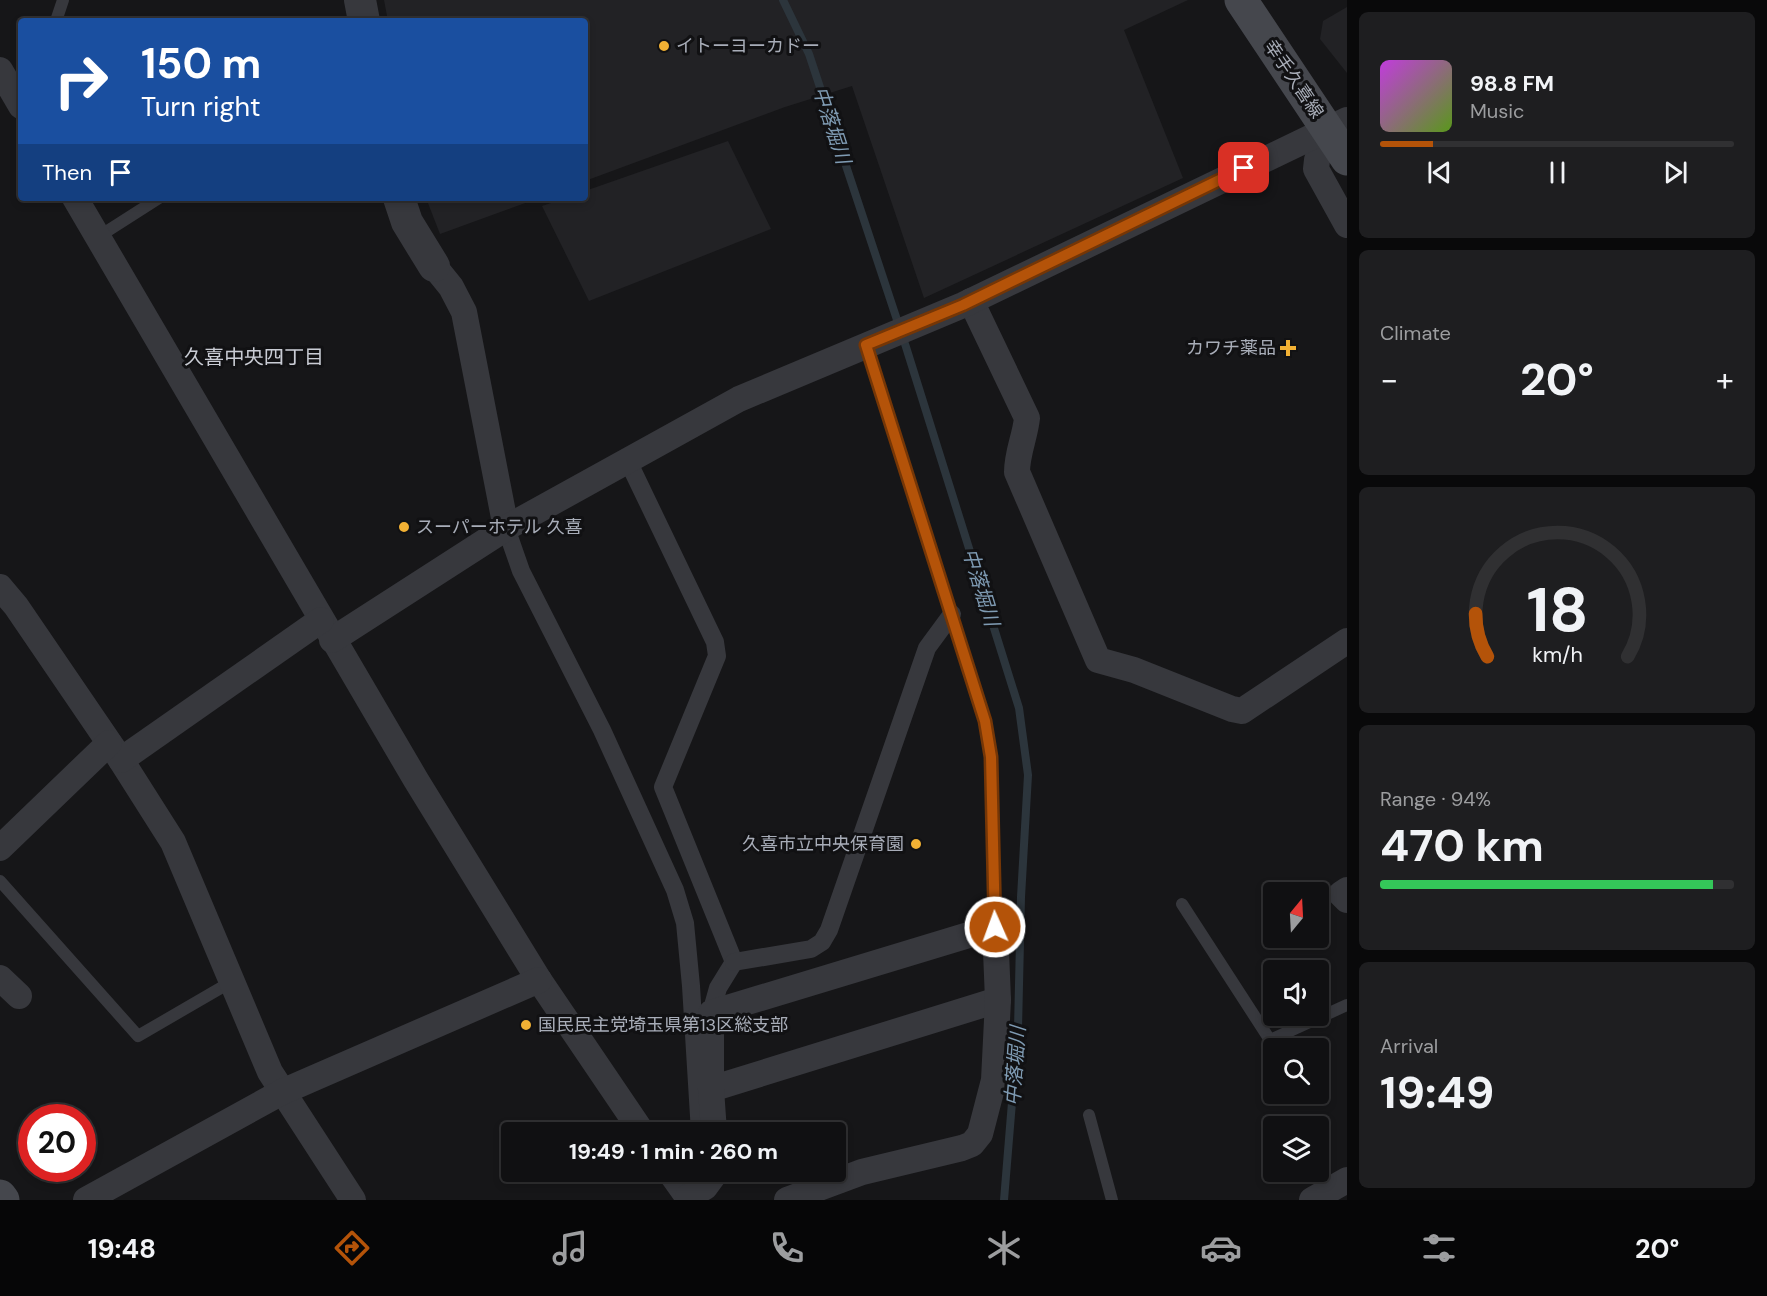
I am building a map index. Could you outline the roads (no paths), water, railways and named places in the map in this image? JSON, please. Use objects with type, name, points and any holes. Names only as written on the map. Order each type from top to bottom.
[{"type":"main road","name":"幸手久喜線","points":[[1241,0],[1340,127],[1347,159]]},
{"type":"main road","points":[[0,1196],[3,1200]]},
{"type":"street","points":[[360,0],[363,18]]},
{"type":"street","points":[[0,70],[18,101]]},
{"type":"street","points":[[1340,127],[1317,160],[1316,169],[1347,225]]},
{"type":"street","points":[[0,848],[115,752],[506,528],[739,399],[971,301],[1340,127]]},
{"type":"street","points":[[77,201],[326,630],[539,980],[635,1122]]},
{"type":"street","points":[[400,201],[407,222],[434,266],[451,287],[464,312],[506,528],[521,571],[602,730],[675,890],[684,922],[691,986],[699,1122]]},
{"type":"street","points":[[971,301],[1027,418],[1017,458],[1017,471],[1098,660],[1134,670],[1242,711],[1347,641]]},
{"type":"street","points":[[628,461],[715,642],[717,656],[663,787],[734,962]]},
{"type":"street","points":[[0,586],[115,752],[173,842],[270,1072],[353,1200]]},
{"type":"street","points":[[713,1122],[711,1013],[718,988],[734,962],[811,949],[822,942],[829,930],[927,648],[952,614]]},
{"type":"street","points":[[1347,890],[1341,894],[1347,900]]},
{"type":"street","points":[[711,1013],[995,927],[998,1000],[994,1080],[980,1134],[972,1144],[962,1148],[862,1172],[787,1200]]},
{"type":"street","points":[[0,978],[19,996]]},
{"type":"street","points":[[86,1200],[282,1092],[539,980]]},
{"type":"street","points":[[691,986],[718,988]]},
{"type":"street","points":[[711,1089],[998,1000]]},
{"type":"street","points":[[1312,1200],[1347,1180]]},
{"type":"lane","points":[[57,18],[63,0]]},
{"type":"lane","points":[[98,237],[154,201]]},
{"type":"lane","points":[[874,342],[952,614],[983,712],[991,757],[995,927]]},
{"type":"lane","points":[[0,881],[138,1036],[231,982]]},
{"type":"lane","points":[[1182,904],[1270,1040],[1347,1005]]},
{"type":"lane","points":[[1089,1115],[1113,1200]]},
{"type":"waterway","name":"中落堀川","points":[[783,0],[809,54],[906,347],[1019,708],[1028,775],[1021,897],[1018,1029],[1004,1200]]},
{"type":"place","name":"イトーヨーカドー","points":[[664,46]]},
{"type":"place","name":"カワチ薬品","points":[[1288,348]]},
{"type":"place","name":"スーパーホテル 久喜","points":[[404,527]]},
{"type":"place","name":"久喜市立中央保育園","points":[[916,844]]},
{"type":"place","name":"国民民主党埼玉県第13区総支部","points":[[526,1025]]},
{"type":"district","name":"久喜中央四丁目","points":[[254,357]]}]
